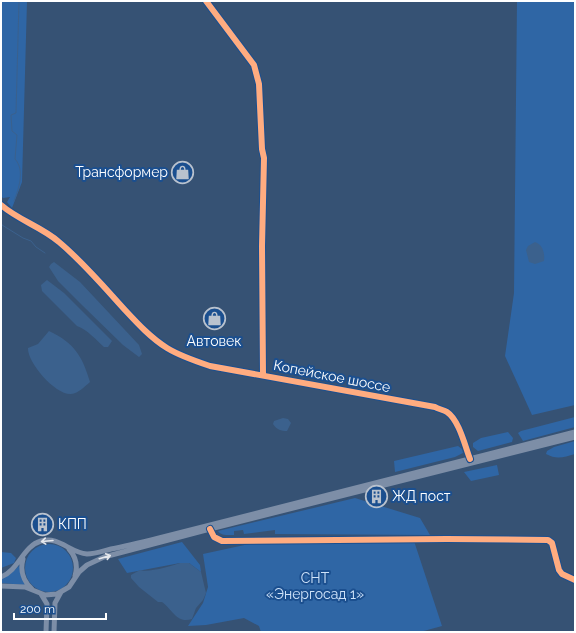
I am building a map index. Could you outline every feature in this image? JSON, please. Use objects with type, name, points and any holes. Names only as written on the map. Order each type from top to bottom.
[{"type":"main road","points":[[40,594],[53,595],[61,592],[69,587],[87,565],[98,559],[471,461],[575,432]]},
{"type":"main road","points":[[69,549],[86,554],[99,552],[471,461],[575,438]]},
{"type":"main road","points":[[1,577],[14,568],[26,552],[35,544],[47,540],[61,543],[74,555],[76,571],[74,579]]},
{"type":"main road","points":[[26,552],[22,564],[22,572],[26,583],[40,594],[47,604],[46,632]]},
{"type":"main road","points":[[1,586],[18,586],[32,589]]},
{"type":"main road","points":[[54,632],[55,603],[61,592]]},
{"type":"street","points":[[206,1],[254,65],[259,84],[262,149],[264,158],[262,375]]},
{"type":"street","name":"Копейское шоссе","points":[[1,204],[11,213],[48,233],[61,244],[85,267],[146,333],[168,348],[210,366],[435,407],[447,412],[454,420],[471,461]]},
{"type":"street","points":[[210,529],[214,537],[222,541],[439,539],[548,540],[552,543],[559,570],[562,574],[575,580]]},
{"type":"green space","points":[[1,1],[27,1],[22,182],[12,208],[7,202],[10,197],[3,198],[1,196]]},
{"type":"green space","points":[[517,1],[573,1],[575,5],[575,405],[532,415],[505,356],[514,293]]},
{"type":"green space","points":[[575,417],[575,427],[523,441],[518,433],[521,431]]},
{"type":"green space","points":[[508,432],[513,438],[512,442],[478,451],[473,447],[473,443],[481,438]]},
{"type":"green space","points":[[575,441],[575,454],[557,457],[546,454],[547,451],[554,447]]},
{"type":"green space","points":[[458,446],[462,449],[463,453],[455,457],[395,472],[394,461]]},
{"type":"green space","points":[[497,465],[499,475],[471,481],[464,472]]},
{"type":"green space","points":[[355,498],[420,518],[430,535],[275,534],[275,530],[244,534],[243,530],[234,531],[234,535],[228,535],[221,534],[218,531]]},
{"type":"green space","name":"СНТ «Энергосад 1»","points":[[267,540],[414,541],[442,626],[420,632],[261,632],[259,626],[244,618],[206,625],[188,626],[203,603],[208,587],[203,554]]},
{"type":"green space","points":[[182,542],[200,565],[201,572],[189,563],[180,563],[127,573],[118,559]]},
{"type":"green space","points":[[44,544],[54,544],[63,548],[69,554],[72,559],[72,577],[63,588],[54,592],[44,592],[35,588],[29,582],[25,573],[25,563],[29,554],[35,548]]},
{"type":"green space","points":[[1,552],[11,553],[16,558],[14,563],[1,568]]},
{"type":"green space","points":[[20,565],[20,572],[25,585],[1,583],[1,579],[9,575]]},
{"type":"shaded area","points":[[535,242],[542,247],[544,252],[544,261],[535,264],[529,262],[526,250],[528,246]]},
{"type":"shaded area","points":[[54,262],[80,282],[139,345],[142,354],[139,357],[123,345],[58,281],[49,267]]},
{"type":"shaded area","points":[[47,280],[64,293],[112,341],[108,347],[104,347],[88,333],[77,326],[42,291],[41,285]]},
{"type":"shaded area","points":[[49,331],[71,345],[84,364],[90,382],[81,390],[71,394],[57,389],[43,377],[32,361],[28,348],[38,344]]},
{"type":"shaded area","points":[[283,418],[288,419],[291,423],[287,431],[279,430],[273,424],[274,421]]},
{"type":"shaded area","points":[[180,563],[189,563],[201,572],[206,593],[203,600],[196,608],[192,619],[187,620],[179,618],[166,605],[162,602],[158,602],[139,587],[131,578],[131,575],[140,570],[154,570]]},
{"type":"waterway","points":[[14,201],[20,179],[20,168],[15,159],[17,135],[12,131],[11,115],[16,113],[19,1]]},
{"type":"waterway","points":[[1,222],[2,225],[23,238],[31,241],[36,247],[45,253]]},
{"type":"cycle path","points":[[206,1],[254,65],[259,84],[262,149],[264,158],[262,246],[263,375]]},
{"type":"cycle path","points":[[1,205],[59,242],[85,266],[145,330],[161,344],[172,351],[210,366],[435,407],[447,412],[455,421],[470,459]]},
{"type":"cycle path","points":[[210,529],[214,537],[222,541],[447,539],[548,540],[552,543],[559,570],[562,574],[575,580]]},
{"type":"place","name":"Трансформер","points":[[183,172]]},
{"type":"place","name":"Автовек","points":[[214,319]]},
{"type":"place","name":"ЖД пост","points":[[376,496]]},
{"type":"place","name":"КПП","points":[[43,524]]}]
